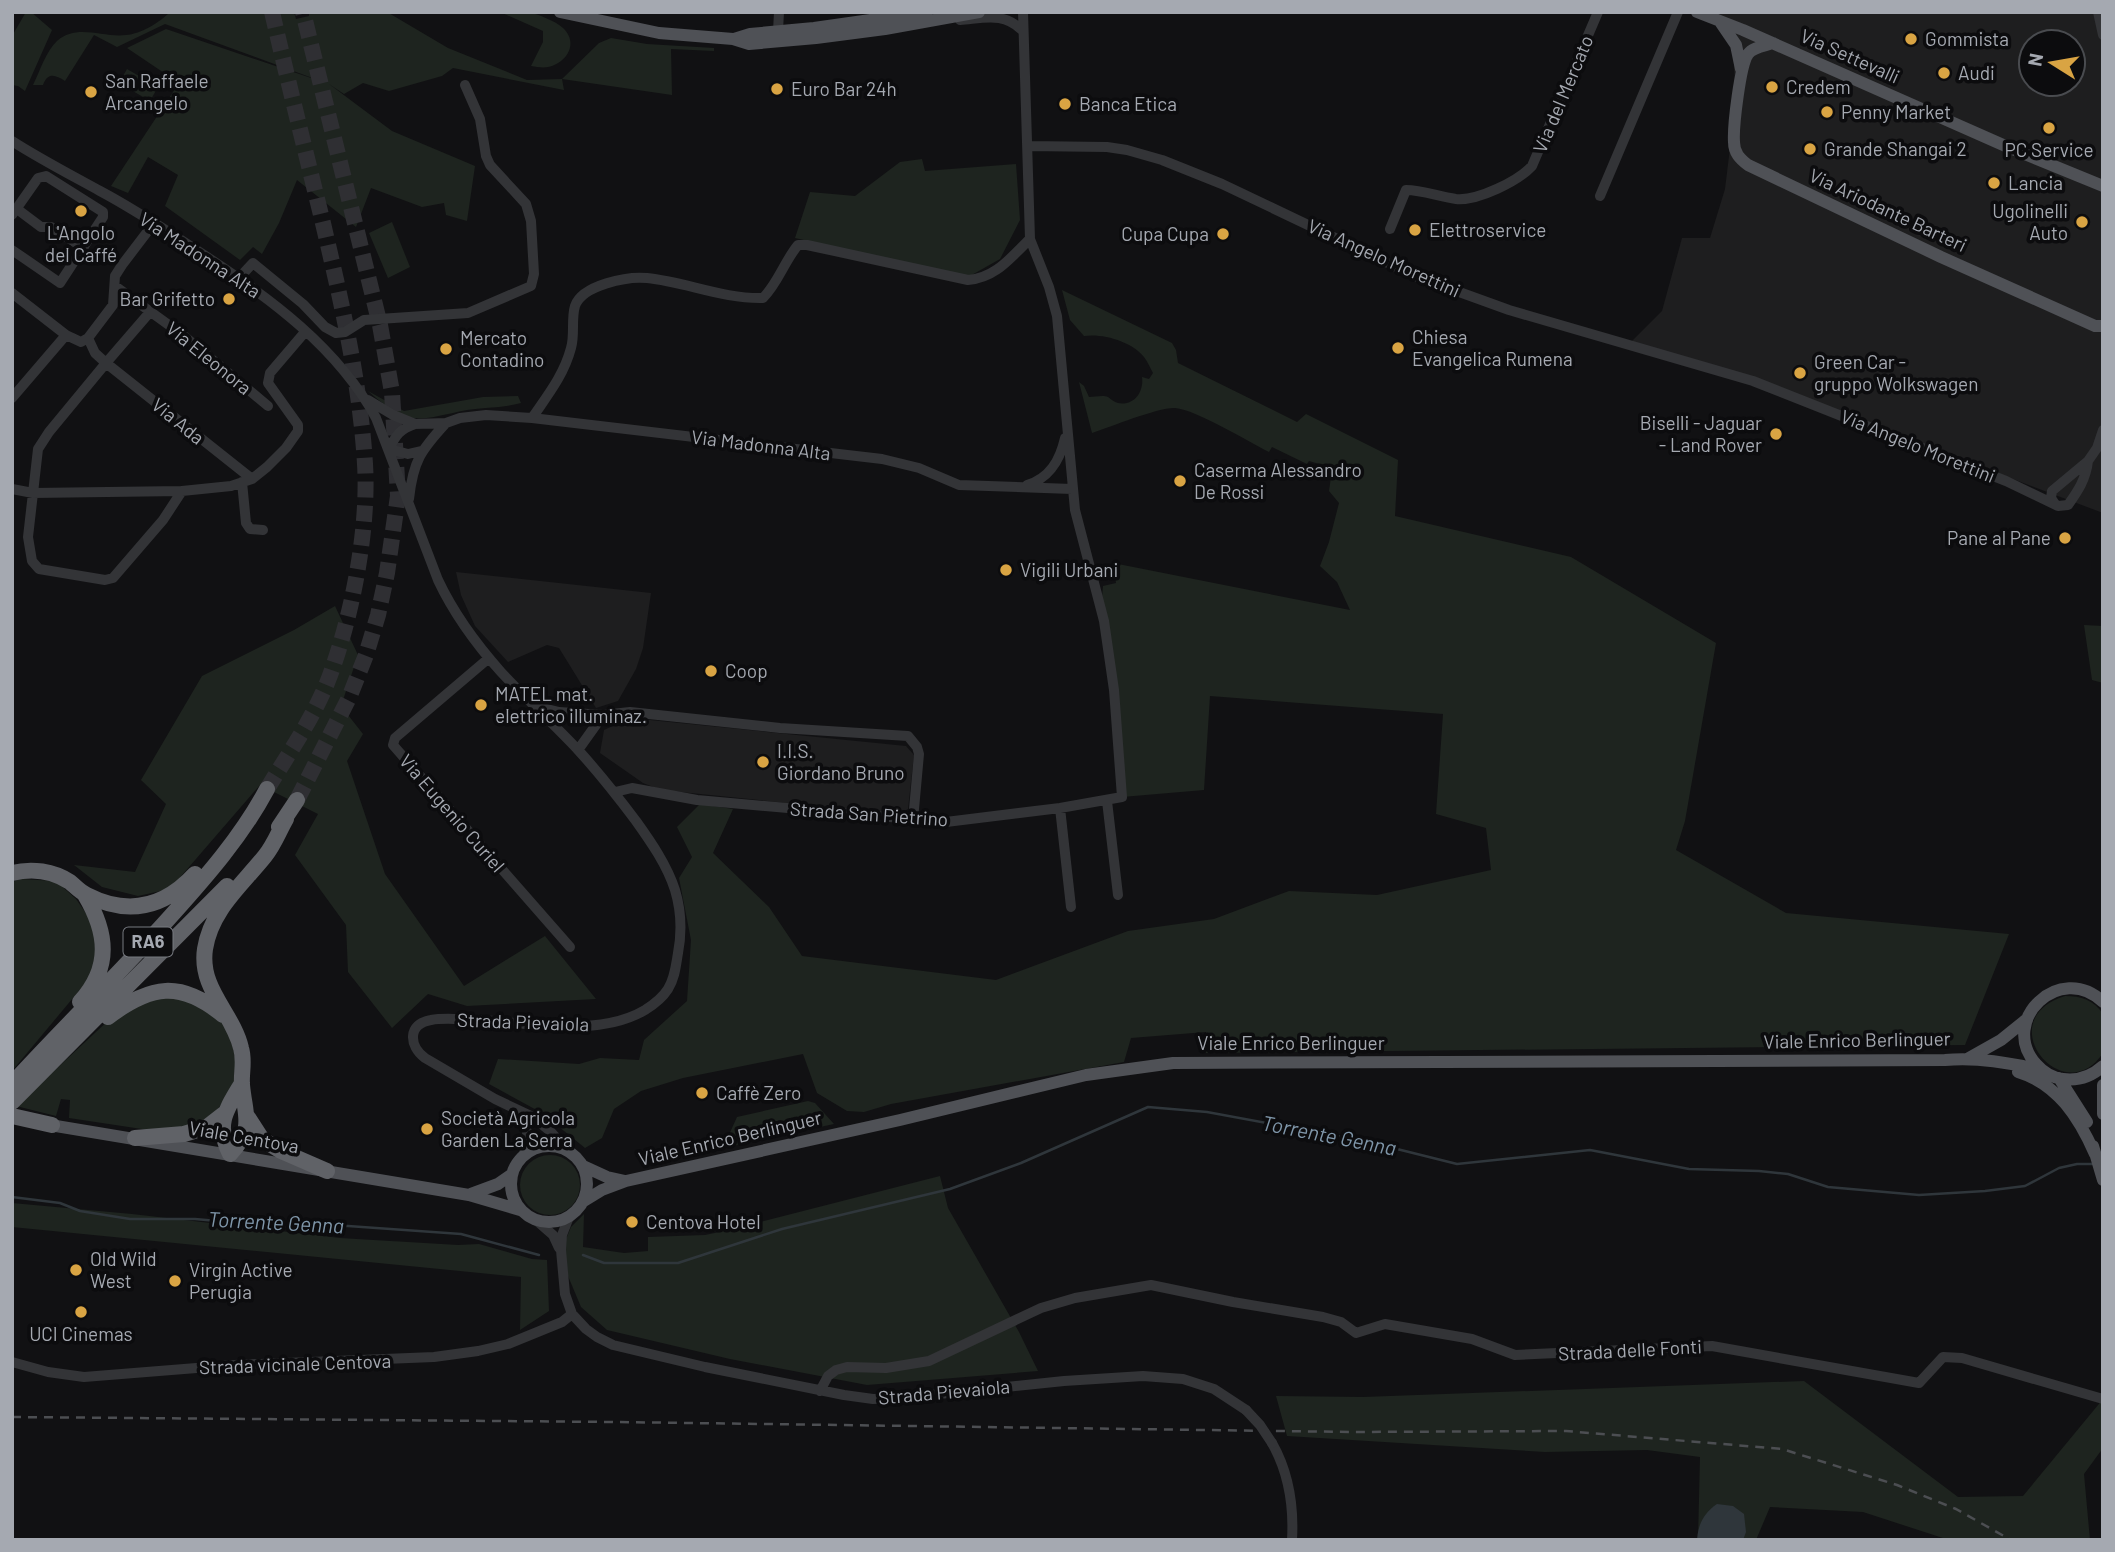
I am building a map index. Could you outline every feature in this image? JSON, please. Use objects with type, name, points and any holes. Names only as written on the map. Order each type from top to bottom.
[{"type":"highway","name":"RA6","points":[[12,1102],[27,1078],[226,853],[263,796],[183,888],[172,896],[157,903],[134,907],[85,895]]},
{"type":"highway","name":"RA6","points":[[27,1078],[206,909],[250,863],[286,819],[297,800]]},
{"type":"highway","points":[[242,1083],[225,1113],[222,1129],[223,1140],[230,1154],[244,1136],[247,1116],[242,1083],[244,1065],[241,1047],[208,983],[204,952],[215,918],[267,853],[286,819]]},
{"type":"highway","points":[[12,873],[35,870],[55,874],[85,895],[97,915],[101,929],[102,960],[98,976],[86,996],[38,1048],[27,1078]]},
{"type":"highway","points":[[27,1078],[61,1060],[123,1006],[146,994],[178,991],[194,995],[227,1019]]},
{"type":"highway","points":[[135,1138],[184,1134],[207,1127],[225,1113]]},
{"type":"highway","points":[[247,1116],[262,1139],[281,1151],[327,1171]]},
{"type":"highway","points":[[12,1118],[51,1125]]},
{"type":"main road","points":[[560,12],[659,33],[733,39],[749,44],[885,29],[979,12]]},
{"type":"main road","points":[[733,39],[750,34],[927,12]]},
{"type":"main road","name":"Via Settevalli","points":[[1697,12],[2103,187]]},
{"type":"main road","points":[[1720,22],[1736,45],[1741,73]]},
{"type":"main road","points":[[1741,73],[1750,51],[1773,43]]},
{"type":"main road","name":"Via Ariodante Barteri","points":[[1741,73],[1734,144],[1738,157],[1748,165],[1941,257],[2100,328]]},
{"type":"main road","name":"Viale Enrico Berlinguer","points":[[1968,1058],[2001,1040],[2027,1019],[2035,1004],[2056,990],[2083,990],[2102,1000]]},
{"type":"main road","points":[[2027,1019],[2024,1035],[2027,1049],[2042,1070]]},
{"type":"main road","name":"Viale Enrico Berlinguer","points":[[584,1201],[602,1190],[626,1181],[1086,1075],[1172,1063],[1968,1058],[2007,1062],[2042,1070],[2059,1078]]},
{"type":"main road","points":[[1945,1060],[2012,1071],[2040,1081],[2063,1101],[2082,1126],[2095,1154]]},
{"type":"main road","points":[[2059,1078],[2075,1080],[2103,1066]]},
{"type":"main road","points":[[2059,1078],[2088,1122],[2103,1180]]},
{"type":"main road","points":[[2103,1086],[2103,1114]]},
{"type":"main road","name":"Viale Centova","points":[[51,1125],[469,1195],[520,1210]]},
{"type":"main road","points":[[469,1195],[498,1184],[511,1175],[529,1151],[544,1146],[568,1150],[583,1166],[587,1180],[584,1201],[569,1217],[559,1222],[537,1221],[520,1210],[514,1200],[510,1190],[511,1175]]},
{"type":"main road","points":[[583,1166],[607,1178],[626,1181]]},
{"type":"street","points":[[778,31],[779,12]]},
{"type":"street","points":[[1023,12],[1030,239],[1057,316],[1073,489]]},
{"type":"street","name":"Via del Mercato","points":[[1390,229],[1406,190],[1459,200],[1490,191],[1522,176],[1532,166],[1598,12]]},
{"type":"street","points":[[1600,196],[1678,12]]},
{"type":"street","points":[[2098,12],[2103,35]]},
{"type":"street","points":[[948,19],[1008,19],[1023,32]]},
{"type":"street","points":[[239,278],[253,263],[336,333],[345,332],[364,320],[468,313],[531,286],[534,274],[531,221],[526,204],[489,165],[480,119],[465,85]]},
{"type":"street","name":"Via Madonna Alta","points":[[12,141],[154,223],[239,278],[277,306],[329,354],[365,398],[389,449],[447,600],[462,624],[489,658],[615,792]]},
{"type":"street","name":"Via Angelo Morettini","points":[[1027,146],[1107,147],[1162,160],[1222,184],[1415,276],[1509,310],[1753,381],[2054,504]]},
{"type":"street","points":[[12,250],[60,283],[84,248],[103,217],[103,212],[46,176],[38,178],[14,212],[41,226],[51,227],[84,248]]},
{"type":"street","points":[[78,196],[88,184]]},
{"type":"street","points":[[12,293],[66,335],[81,342],[88,338],[113,305],[115,276],[154,223]]},
{"type":"street","points":[[532,418],[562,373],[571,349],[575,305],[584,293],[597,287],[622,280],[645,278],[748,298],[763,298],[773,288],[797,246],[807,245],[968,280],[979,279],[991,275],[1030,239]]},
{"type":"street","name":"Via Eleonora","points":[[115,286],[184,337],[268,406]]},
{"type":"street","name":"Via Eleonora","points":[[150,312],[49,432],[38,449],[28,537],[32,561],[39,569],[105,580],[113,578],[163,520],[182,491]]},
{"type":"street","points":[[12,489],[33,493],[182,491],[231,486],[247,480],[267,467],[298,431],[298,425],[268,383],[270,373],[305,332]]},
{"type":"street","points":[[12,398],[66,335]]},
{"type":"street","name":"Via Ada","points":[[88,338],[95,353],[106,363],[247,480]]},
{"type":"street","name":"Via Madonna Alta","points":[[365,398],[393,415],[415,424],[446,423],[460,418],[486,415],[532,418],[882,459],[919,468],[959,485],[1073,489]]},
{"type":"street","points":[[408,501],[415,465],[421,451],[446,423]]},
{"type":"street","points":[[415,424],[403,428],[395,436],[389,449],[408,454],[421,451]]},
{"type":"street","points":[[1018,487],[1033,483],[1051,472],[1062,448],[1066,428]]},
{"type":"street","points":[[2088,461],[2087,474],[2078,492],[2064,506],[2054,504],[2051,498],[2057,488],[2088,461],[2097,448],[2103,430]]},
{"type":"street","points":[[247,480],[246,523],[250,529],[263,530]]},
{"type":"street","name":"Via Angelo Morettini","points":[[2017,487],[2057,488]]},
{"type":"street","points":[[2057,488],[2070,489],[2072,499]]},
{"type":"street","name":"Strada San Pietrino","points":[[615,792],[632,788],[696,800],[946,822],[1122,797],[1114,690],[1104,621],[1075,510],[1073,489]]},
{"type":"street","name":"Via Eugenio Curiel","points":[[489,658],[395,738],[393,745],[570,947]]},
{"type":"street","points":[[534,706],[575,713],[603,715],[630,712],[780,728],[908,736],[919,754],[913,820]]},
{"type":"street","points":[[561,733],[567,718],[575,713]]},
{"type":"street","points":[[578,750],[603,715]]},
{"type":"street","name":"Strada Pievaiola","points":[[513,1108],[454,1076],[416,1051],[412,1040],[414,1031],[427,1020],[438,1019],[485,1019],[554,1025],[612,1024],[633,1017],[653,1005],[668,990],[676,971],[680,943],[680,916],[675,890],[666,867],[649,838],[615,792]]},
{"type":"street","points":[[1107,801],[1118,895]]},
{"type":"street","points":[[1059,808],[1071,907]]},
{"type":"street","points":[[513,1108],[533,1117],[568,1150]]},
{"type":"street","points":[[513,1108],[524,1121],[529,1135],[523,1156]]},
{"type":"street","points":[[569,1217],[562,1236],[561,1250],[565,1294],[572,1314]]},
{"type":"street","points":[[537,1221],[553,1235],[561,1250]]},
{"type":"street","name":"Strada delle Fonti","points":[[820,1391],[828,1376],[836,1370],[859,1366],[895,1367],[929,1361],[1041,1308],[1074,1298],[1151,1284],[1233,1302],[1323,1317],[1341,1322],[1356,1333],[1385,1324],[1472,1339],[1516,1355],[1712,1346],[1919,1383],[1943,1357],[1962,1358],[2103,1399]]},
{"type":"street","name":"Strada Pievaiola","points":[[572,1314],[597,1337],[613,1345],[820,1391],[873,1399],[1143,1376],[1183,1379],[1214,1389],[1246,1410],[1260,1425],[1282,1460],[1293,1518],[1292,1540]]},
{"type":"street","name":"Strada vicinale Centova","points":[[12,1362],[48,1372],[84,1377],[234,1365],[434,1357],[508,1344],[562,1322],[572,1314]]},
{"type":"shaded area","points":[[26,12],[31,12],[52,30],[25,91],[12,85],[12,36]]},
{"type":"shaded area","points":[[170,12],[294,12],[296,19],[309,16],[309,12],[387,12],[448,48],[527,80],[562,79],[564,90],[453,68],[442,76],[389,91],[363,83],[344,94],[329,84],[392,131],[475,166],[467,221],[446,215],[444,203],[422,207],[371,188],[356,227],[297,180],[279,223],[262,254],[253,247],[240,260],[165,206],[178,175],[148,157],[128,193],[111,186],[179,83],[127,48],[166,29],[326,83],[165,24],[117,47],[94,35],[65,81],[52,76],[47,78],[43,85],[33,85],[50,50],[65,36],[82,32],[132,34],[150,27]]},
{"type":"shaded area","points":[[500,12],[528,12],[556,23],[568,34],[569,52],[555,65],[531,66],[543,42],[543,31]]},
{"type":"shaded area","points":[[1706,12],[2090,12],[2100,15],[2103,35],[2103,513],[1753,381],[1628,345],[1662,311],[1682,238],[1710,238],[1725,189],[1736,98],[1731,24]]},
{"type":"shaded area","points":[[611,38],[647,44],[714,48],[714,51],[671,49],[672,95],[562,79],[599,43]]},
{"type":"shaded area","points":[[127,69],[158,87],[150,101],[119,83]]},
{"type":"shaded area","points":[[922,159],[925,171],[1016,164],[1020,220],[1000,259],[970,276],[957,275],[795,238],[810,192],[855,196],[900,162]]},
{"type":"shaded area","points":[[392,222],[410,267],[388,278],[369,233]]},
{"type":"shaded area","points":[[1062,290],[1172,343],[1178,363],[1297,422],[1306,414],[1398,460],[1395,516],[1571,557],[1716,643],[1685,821],[1676,850],[1786,913],[2009,934],[1965,1045],[1205,1053],[1206,1032],[1131,1038],[1124,1062],[891,1104],[864,1112],[847,1111],[817,1093],[803,1054],[683,1078],[641,1091],[614,1109],[602,1138],[585,1148],[542,1113],[489,1084],[498,1059],[579,1064],[600,1058],[639,1060],[644,1040],[687,1001],[691,940],[679,878],[692,857],[677,827],[700,804],[733,809],[713,853],[769,907],[802,956],[996,980],[1128,931],[1214,919],[1289,891],[1377,895],[1491,870],[1486,828],[1436,814],[1443,714],[1210,696],[1204,790],[1122,797],[1101,610],[1103,586],[1116,583],[1113,563],[1350,610],[1337,582],[1320,566],[1339,503],[1329,491],[1331,477],[1326,466],[1309,461],[1307,464],[1272,447],[1269,452],[1209,420],[1184,410],[1175,408],[1158,411],[1092,433],[1079,382],[1089,397],[1106,396],[1117,403],[1124,403],[1134,400],[1140,392],[1142,377],[1149,379],[1153,373],[1144,357],[1133,347],[1108,337],[1084,336],[1070,320]]},
{"type":"shaded area","points":[[368,391],[404,411],[483,397],[518,396],[521,403],[414,418],[394,411]]},
{"type":"shaded area","points":[[456,572],[651,593],[643,648],[636,669],[618,701],[596,708],[559,648],[547,645],[508,662],[475,626],[461,595]]},
{"type":"shaded area","points":[[335,606],[358,655],[341,706],[363,734],[347,761],[385,874],[464,986],[545,936],[596,999],[467,1006],[428,994],[392,1028],[348,972],[346,925],[295,855],[318,814],[260,785],[170,889],[138,896],[102,887],[74,865],[135,872],[166,804],[141,780],[202,676],[294,630]]},
{"type":"shaded area","points":[[2084,625],[2103,626],[2103,683],[2092,680]]},
{"type":"shaded area","name":"I.I.S. Giordano Bruno","points":[[630,718],[906,746],[914,755],[908,809],[901,813],[855,810],[661,790],[643,783],[600,753],[604,730]]},
{"type":"shaded area","points":[[20,879],[56,881],[76,899],[92,922],[97,955],[88,980],[12,1071],[12,882]]},
{"type":"shaded area","points":[[175,996],[204,1005],[227,1028],[236,1059],[233,1091],[215,1112],[194,1126],[155,1131],[69,1118],[70,1100],[61,1099],[56,1116],[16,1106],[110,1019],[147,998]]},
{"type":"shaded area","points":[[2065,996],[2087,1000],[2096,1005],[2103,1014],[2103,1053],[2087,1068],[2070,1072],[2054,1067],[2040,1056],[2033,1040],[2033,1023],[2043,1008]]},
{"type":"shaded area","points":[[808,1101],[815,1103],[834,1124],[723,1148],[737,1117]]},
{"type":"shaded area","points":[[544,1155],[556,1155],[575,1168],[580,1185],[578,1197],[567,1210],[556,1215],[544,1215],[525,1202],[520,1191],[520,1179],[533,1160]]},
{"type":"shaded area","points":[[940,1176],[948,1208],[1019,1332],[1038,1371],[867,1385],[730,1359],[607,1330],[581,1307],[568,1276],[564,1244],[571,1227],[584,1214],[583,1247],[624,1253],[648,1251],[648,1237],[705,1235],[729,1230]]},
{"type":"shaded area","points":[[12,1203],[340,1238],[479,1244],[532,1259],[547,1260],[549,1311],[520,1330],[521,1277],[12,1227]]},
{"type":"shaded area","points":[[1804,1381],[1958,1497],[2023,1496],[2103,1399],[2103,1448],[2084,1474],[2090,1540],[1949,1540],[1863,1512],[1770,1507],[1756,1540],[1698,1540],[1700,1457],[1647,1450],[1545,1452],[1287,1436],[1276,1396],[1363,1397]]},
{"type":"shaded area","points":[[1717,1504],[1733,1506],[1744,1514],[1746,1532],[1743,1540],[1697,1540],[1702,1519]]},
{"type":"waterway","name":"Torrente Genna","points":[[583,1255],[604,1263],[678,1263],[782,1229],[950,1189],[1021,1163],[1148,1107],[1207,1112],[1365,1141],[1457,1164],[1590,1150],[1689,1169],[1788,1174],[1828,1187],[1919,1195],[2025,1186],[2059,1168],[2092,1164]]},
{"type":"waterway","name":"Torrente Genna","points":[[12,1197],[60,1203],[80,1211],[130,1219],[195,1219],[271,1226],[348,1226],[461,1234],[539,1255]]},
{"type":"tunnel","points":[[267,789],[316,707],[337,654],[352,601],[366,489],[359,402],[349,341],[272,12]]},
{"type":"tunnel","points":[[297,800],[349,698],[366,655],[387,573],[398,496],[392,392],[380,325],[303,12]]},
{"type":"railway","points":[[12,1417],[1352,1432],[1566,1431],[1782,1449],[1897,1485],[1956,1509],[2011,1540]]},
{"type":"place","name":"Gommista","points":[[1911,39]]},
{"type":"place","name":"Audi","points":[[1944,73]]},
{"type":"place","name":"Credem","points":[[1772,87]]},
{"type":"place","name":"Euro Bar 24h","points":[[777,89]]},
{"type":"place","name":"San Raffaele Arcangelo","points":[[91,92]]},
{"type":"place","name":"Banca Etica","points":[[1065,104]]},
{"type":"place","name":"Penny Market","points":[[1827,112]]},
{"type":"place","name":"PC Service","points":[[2049,128]]},
{"type":"place","name":"Grande Shangai 2","points":[[1810,149]]},
{"type":"place","name":"Lancia","points":[[1994,183]]},
{"type":"place","name":"L'Angolo del Caffé","points":[[81,211]]},
{"type":"place","name":"Ugolinelli Auto","points":[[2082,222]]},
{"type":"place","name":"Elettroservice","points":[[1415,230]]},
{"type":"place","name":"Cupa Cupa","points":[[1223,234]]},
{"type":"place","name":"Bar Grifetto","points":[[229,299]]},
{"type":"place","name":"Chiesa Evangelica Rumena","points":[[1398,348]]},
{"type":"place","name":"Mercato Contadino","points":[[446,349]]},
{"type":"place","name":"Green Car - gruppo Wolkswagen","points":[[1800,373]]},
{"type":"place","name":"Biselli - Jaguar - Land Rover","points":[[1776,434]]},
{"type":"place","name":"Caserma Alessandro De Rossi","points":[[1180,481]]},
{"type":"place","name":"Pane al Pane","points":[[2065,538]]},
{"type":"place","name":"Vigili Urbani","points":[[1006,570]]},
{"type":"place","name":"Coop","points":[[711,671]]},
{"type":"place","name":"MATEL mat. elettrico illuminaz.","points":[[481,705]]},
{"type":"place","name":"I.I.S. Giordano Bruno","points":[[763,762]]},
{"type":"place","name":"Caffè Zero","points":[[702,1093]]},
{"type":"place","name":"Società Agricola Garden La Serra","points":[[427,1129]]},
{"type":"place","name":"Centova Hotel","points":[[632,1222]]},
{"type":"place","name":"Old Wild West","points":[[76,1270]]},
{"type":"place","name":"Virgin Active Perugia","points":[[175,1281]]},
{"type":"place","name":"UCI Cinemas","points":[[81,1312]]}]
